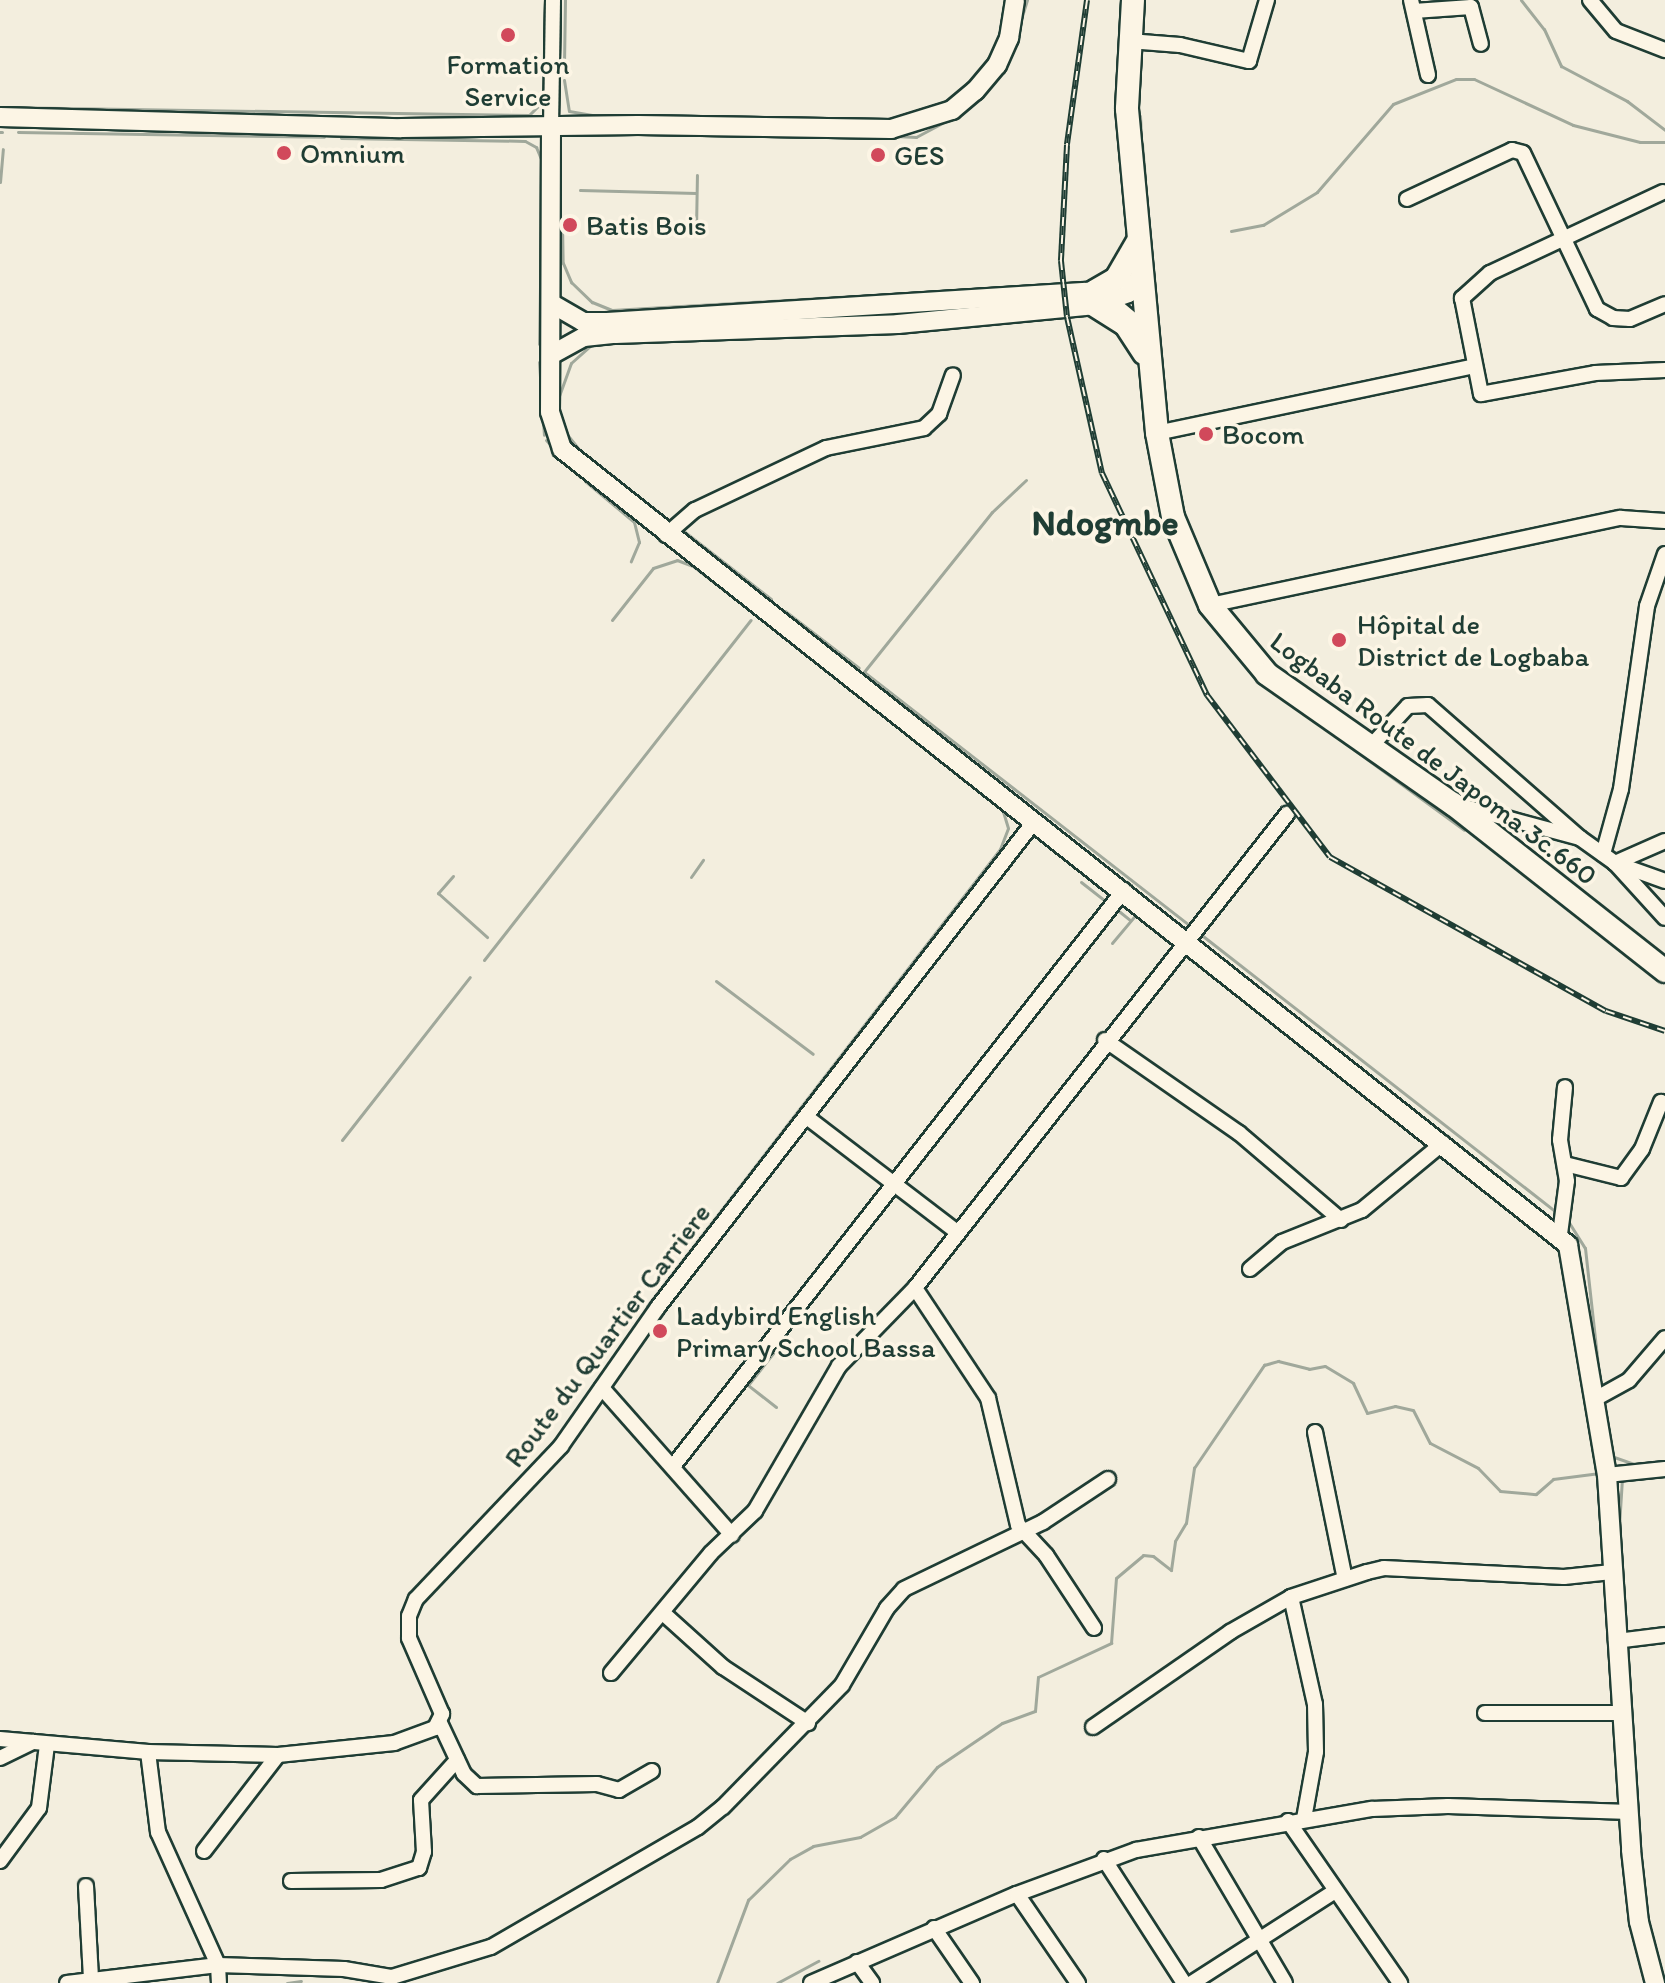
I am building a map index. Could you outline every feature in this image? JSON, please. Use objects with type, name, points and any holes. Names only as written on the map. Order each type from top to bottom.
[{"type":"main road","points":[[0,117],[401,128],[869,131],[920,124],[952,110],[997,65],[1009,38],[1015,0]]},
{"type":"main road","name":"Logbaba Route de Japoma 3c.660","points":[[1133,0],[1127,109],[1157,433],[1173,517],[1210,605],[1267,674],[1453,804],[1665,971]]},
{"type":"main road","points":[[551,127],[554,305],[550,412],[562,449],[666,535],[1187,939],[1560,1234],[1576,1265],[1607,1475],[1616,1641],[1639,1922],[1655,1983]]},
{"type":"main road","points":[[1101,299],[1138,240]]},
{"type":"main road","points":[[551,355],[584,337],[898,324],[1101,299],[1133,289],[1141,276]]},
{"type":"main road","points":[[554,305],[583,322],[607,322],[1101,299],[1146,337]]},
{"type":"main road","points":[[1101,299],[1125,324],[1150,366]]},
{"type":"street","points":[[551,127],[553,0]]},
{"type":"street","points":[[1129,41],[1180,45],[1249,61],[1267,0]]},
{"type":"street","points":[[1590,0],[1616,31],[1665,50]]},
{"type":"street","points":[[1428,75],[1412,6],[1471,7],[1481,44]]},
{"type":"street","points":[[1407,199],[1512,150],[1531,161],[1566,235],[1583,288],[1597,309],[1613,318],[1630,319],[1665,304]]},
{"type":"street","points":[[1663,192],[1490,273],[1462,298],[1481,394],[1595,373],[1665,370]]},
{"type":"street","points":[[1157,433],[1474,366]]},
{"type":"street","points":[[666,535],[695,510],[826,448],[924,428],[939,414],[953,375]]},
{"type":"street","points":[[1210,605],[1621,518],[1665,521]]},
{"type":"street","points":[[1609,858],[1641,633],[1665,554]]},
{"type":"street","points":[[1372,745],[1408,706],[1428,705],[1580,838],[1609,858],[1665,881]]},
{"type":"street","points":[[1453,804],[1580,838]]},
{"type":"street","points":[[611,1673],[755,1511],[839,1366],[915,1288],[1105,1040],[1287,814]]},
{"type":"street","name":"Route du Quartier Carriere","points":[[457,1760],[440,1723],[442,1714],[409,1638],[409,1616],[416,1599],[551,1458],[658,1307],[808,1118],[1034,822]]},
{"type":"street","points":[[1609,858],[1665,841]]},
{"type":"street","points":[[1609,858],[1665,918]]},
{"type":"street","points":[[674,1465],[1124,890]]},
{"type":"street","points":[[1105,1040],[1239,1133],[1341,1220]]},
{"type":"street","points":[[1560,1234],[1565,1164],[1560,1125],[1565,1087]]},
{"type":"street","points":[[1565,1164],[1621,1178],[1642,1149],[1661,1102]]},
{"type":"street","points":[[808,1118],[895,1181],[957,1232]]},
{"type":"street","points":[[1250,1269],[1282,1242],[1362,1210],[1443,1143]]},
{"type":"street","points":[[915,1288],[988,1398],[1022,1531],[1046,1555],[1094,1628]]},
{"type":"street","points":[[1595,1399],[1629,1380],[1665,1338]]},
{"type":"street","points":[[602,1388],[674,1465],[732,1535]]},
{"type":"street","points":[[1315,1432],[1345,1579]]},
{"type":"street","points":[[1607,1475],[1665,1469]]},
{"type":"street","points":[[67,1983],[218,1965],[344,1969],[392,1977],[491,1947],[698,1827],[808,1723],[842,1685],[887,1608],[904,1589],[1073,1506],[1108,1479]]},
{"type":"street","points":[[1093,1727],[1230,1632],[1291,1597],[1345,1579],[1384,1568],[1564,1577],[1612,1572]]},
{"type":"street","points":[[1291,1597],[1315,1704],[1316,1752],[1304,1819]]},
{"type":"street","points":[[663,1613],[723,1667],[808,1723]]},
{"type":"street","points":[[1616,1641],[1665,1635]]},
{"type":"street","points":[[1485,1713],[1622,1713]]},
{"type":"street","points":[[0,1739],[148,1752],[278,1755],[394,1743],[440,1723]]},
{"type":"street","points":[[0,1758],[40,1744]]},
{"type":"street","points":[[0,1861],[39,1808],[40,1744]]},
{"type":"street","points":[[148,1752],[158,1832],[218,1965],[219,1983]]},
{"type":"street","points":[[204,1851],[278,1755]]},
{"type":"street","points":[[291,1881],[381,1880],[419,1868],[424,1852],[421,1800],[457,1760],[477,1786],[597,1784],[619,1790],[652,1771]]},
{"type":"street","points":[[811,1983],[934,1928],[1104,1859],[1199,1837],[1304,1819],[1448,1806],[1630,1812]]},
{"type":"street","points":[[1288,1821],[1334,1892],[1400,1983]]},
{"type":"street","points":[[1199,1837],[1285,1983]]},
{"type":"street","points":[[1104,1859],[1184,1983]]},
{"type":"street","points":[[86,1886],[91,1978]]},
{"type":"street","points":[[1192,1983],[1334,1892]]},
{"type":"street","points":[[1017,1894],[1078,1983]]},
{"type":"street","points":[[934,1928],[972,1983]]},
{"type":"street","points":[[857,1962],[872,1983]]},
{"type":"waterway","points":[[0,107],[529,115],[543,101],[545,0]]},
{"type":"waterway","points":[[564,64],[565,0]]},
{"type":"waterway","points":[[1008,61],[1027,0]]},
{"type":"waterway","points":[[1521,0],[1544,29],[1561,66],[1627,101],[1665,130]]},
{"type":"waterway","points":[[982,69],[993,50]]},
{"type":"waterway","points":[[970,107],[1000,75]]},
{"type":"waterway","points":[[963,90],[974,78]]},
{"type":"waterway","points":[[1231,231],[1263,225],[1317,192],[1393,104],[1456,79],[1474,79],[1573,125],[1640,142],[1665,142]]},
{"type":"waterway","points":[[564,80],[569,111],[603,117]]},
{"type":"waterway","points":[[943,104],[957,95]]},
{"type":"waterway","points":[[1140,116],[1141,135]]},
{"type":"waterway","points":[[896,136],[916,137],[946,121]]},
{"type":"waterway","points":[[18,132],[324,137]]},
{"type":"waterway","points":[[341,138],[525,141],[536,147],[542,161]]},
{"type":"waterway","points":[[1142,144],[1145,180]]},
{"type":"waterway","points":[[0,182],[3,149]]},
{"type":"waterway","points":[[539,344],[542,168]]},
{"type":"waterway","points":[[696,230],[697,175]]},
{"type":"waterway","points":[[580,190],[696,193]]},
{"type":"waterway","points":[[1125,208],[1127,236]]},
{"type":"waterway","points":[[562,224],[563,263],[571,282],[592,302],[612,310],[1061,284]]},
{"type":"waterway","points":[[559,396],[571,363],[592,344]]},
{"type":"waterway","points":[[539,362],[544,435]]},
{"type":"waterway","points":[[1140,386],[1144,412]]},
{"type":"waterway","points":[[565,432],[581,452],[668,520]]},
{"type":"waterway","points":[[546,440],[580,477]]},
{"type":"waterway","points":[[1026,480],[992,512],[864,672],[1191,927]]},
{"type":"waterway","points":[[585,481],[634,522],[639,542],[631,561]]},
{"type":"waterway","points":[[681,529],[771,599]]},
{"type":"waterway","points":[[612,620],[653,568],[677,560],[693,566],[785,637]]},
{"type":"waterway","points":[[785,611],[859,668]]},
{"type":"waterway","points":[[484,960],[751,620]]},
{"type":"waterway","points":[[1211,623],[1237,654]]},
{"type":"waterway","points":[[801,650],[845,685]]},
{"type":"waterway","points":[[1312,719],[1464,830]]},
{"type":"waterway","points":[[1450,789],[1530,817]]},
{"type":"waterway","points":[[647,1306],[1000,849],[1008,828],[1002,808]]},
{"type":"waterway","points":[[691,877],[703,860]]},
{"type":"waterway","points":[[453,876],[438,893],[487,937]]},
{"type":"waterway","points":[[1081,882],[1107,902]]},
{"type":"waterway","points":[[1115,908],[1130,920]]},
{"type":"waterway","points":[[1112,943],[1138,912]]},
{"type":"waterway","points":[[1199,933],[1559,1214]]},
{"type":"waterway","points":[[342,1140],[470,977]]},
{"type":"waterway","points":[[716,981],[813,1054]]},
{"type":"waterway","points":[[1568,1221],[1585,1248],[1600,1383]]},
{"type":"waterway","points":[[776,1407],[748,1385],[781,1343]]},
{"type":"waterway","points":[[717,1983],[748,1900],[790,1859],[813,1846],[860,1837],[895,1817],[937,1767],[1002,1723],[1035,1711],[1038,1677],[1111,1643],[1116,1578],[1143,1555],[1153,1556],[1171,1570],[1175,1541],[1186,1523],[1194,1468],[1264,1365],[1278,1361],[1309,1369],[1325,1366],[1353,1383],[1367,1413],[1395,1406],[1413,1410],[1430,1443],[1478,1468],[1500,1491],[1536,1494],[1553,1479],[1600,1473]]},
{"type":"waterway","points":[[1614,1457],[1637,1465]]},
{"type":"waterway","points":[[1619,1526],[1622,1478]]},
{"type":"waterway","points":[[777,1983],[818,1961]]},
{"type":"waterway","points":[[287,1983],[301,1981]]},
{"type":"railway","points":[[1087,0],[1067,145],[1061,261],[1067,317],[1102,473],[1207,695],[1330,857],[1606,1011],[1665,1031]]},
{"type":"place","name":"Formation Service","points":[[508,35]]},
{"type":"place","name":"Omnium","points":[[284,153]]},
{"type":"place","name":"GES","points":[[878,155]]},
{"type":"place","name":"Batis Bois","points":[[570,225]]},
{"type":"place","name":"Bocom","points":[[1206,434]]},
{"type":"place","name":"Hôpital de District de Logbaba","points":[[1339,640]]},
{"type":"place","name":"Ladybird English Primary School Bassa","points":[[660,1331]]},
{"type":"district","name":"Ndogmbe","points":[[1105,523]]}]
